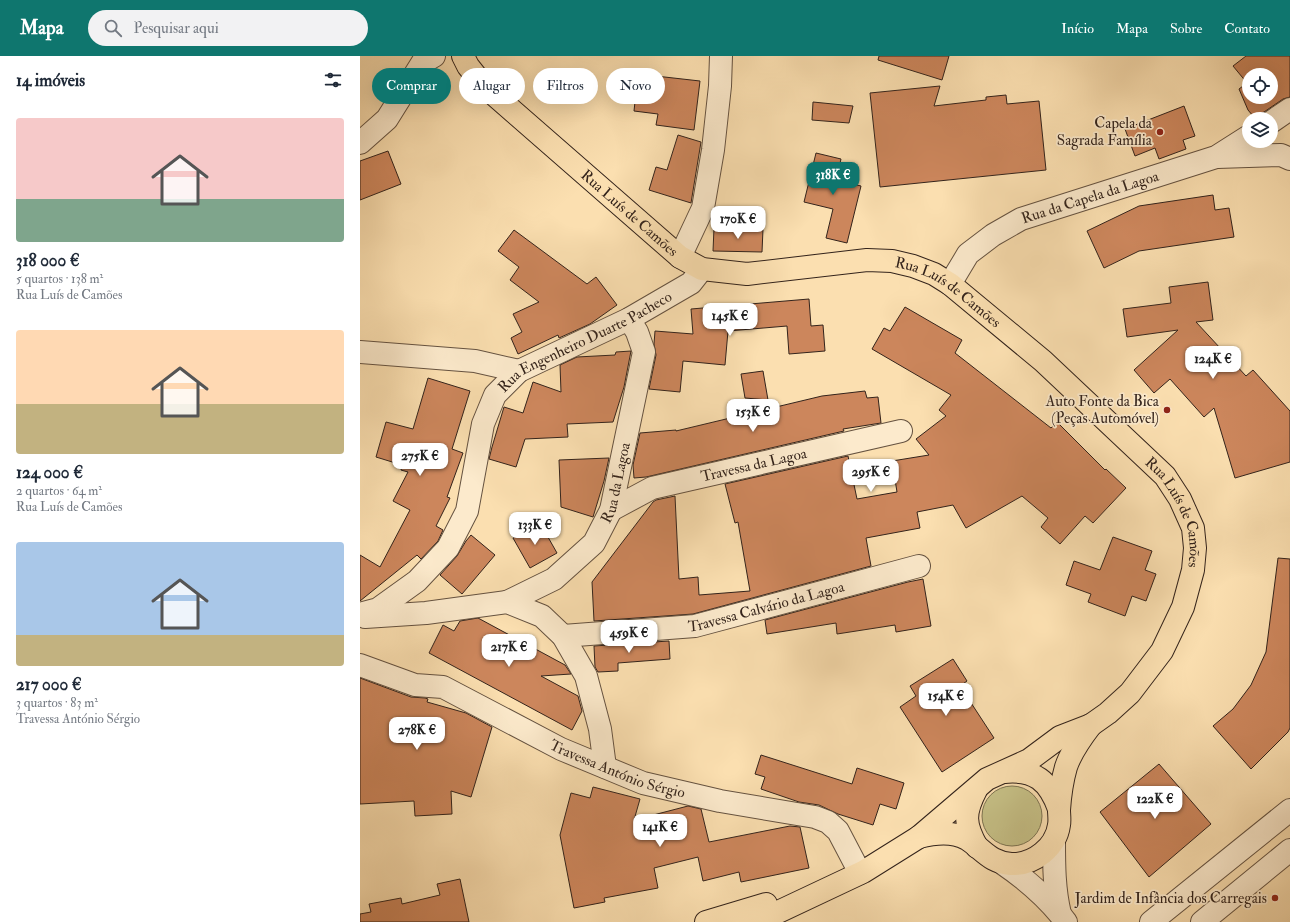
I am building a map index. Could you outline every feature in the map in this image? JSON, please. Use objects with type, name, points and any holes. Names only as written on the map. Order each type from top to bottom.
[{"type":"main road","name":"Rua Luís de Camões","points":[[463,56],[468,66],[483,85],[680,256],[702,269],[747,274],[867,260],[892,261],[913,266],[934,274],[950,284],[1043,361],[1165,476],[1180,499],[1193,528],[1195,548],[1193,570],[1182,606],[1162,651],[1130,693],[1108,713],[1091,725],[1060,737],[1029,760],[987,779],[976,790],[919,837],[860,873],[776,914],[750,922]]},
{"type":"main road","name":"Rua Luís de Camões","points":[[919,837],[928,834],[956,835],[966,839],[988,857],[1002,863],[1017,864],[1032,860],[1045,852],[1054,840],[1059,825],[1059,809],[1066,766],[1076,747],[1091,725]]},
{"type":"main road","name":"Rua Luís de Camões","points":[[1001,773],[1016,771],[1031,774],[1044,783],[1054,795],[1059,809]]},
{"type":"main road","name":"Rua Luís de Camões","points":[[976,790],[969,803],[967,818],[969,834],[977,847]]},
{"type":"main road","name":"Rua Luís de Camões","points":[[706,922],[774,901],[821,891]]},
{"type":"street","points":[[360,143],[387,119],[422,63],[434,56]]},
{"type":"street","points":[[680,256],[703,208],[715,134],[720,86],[721,56]]},
{"type":"street","points":[[1278,117],[1290,109]]},
{"type":"street","name":"Rua da Capela da Lagoa","points":[[950,284],[968,254],[993,235],[1022,219],[1216,157],[1242,140]]},
{"type":"street","points":[[1216,157],[1280,155],[1290,158]]},
{"type":"street","name":"Rua Engenheiro Duarte Pacheco","points":[[360,614],[378,609],[417,581],[448,548],[467,511],[483,424],[495,395],[519,371],[628,319],[691,283],[702,269]]},
{"type":"street","name":"Rua da Lagoa","points":[[507,602],[554,579],[594,543],[611,510],[644,352],[637,332],[628,319]]},
{"type":"street","points":[[360,352],[475,361],[519,371]]},
{"type":"street","name":"Travessa da Lagoa","points":[[611,510],[652,488],[901,431]]},
{"type":"street","name":"Travessa Calvário da Lagoa","points":[[563,636],[695,626],[919,566]]},
{"type":"street","points":[[360,618],[426,613],[507,602],[542,616],[563,636],[586,676],[600,729],[605,767]]},
{"type":"street","name":"Travessa António Sérgio","points":[[360,665],[416,684],[443,687],[561,749],[643,784],[720,801],[814,817],[828,822],[838,832],[860,873]]},
{"type":"street","points":[[1151,922],[1290,810]]},
{"type":"street","points":[[1202,922],[1285,854],[1262,833]]},
{"type":"street","points":[[1054,840],[1053,868],[1056,896],[1063,918]]},
{"type":"street","points":[[1002,863],[1022,876],[1043,894],[1063,918]]},
{"type":"shaded area","points":[[1012,786],[1029,791],[1037,799],[1042,816],[1037,833],[1029,841],[1012,846],[995,841],[987,833],[982,816],[987,799],[995,791]]},
{"type":"building","points":[[879,56],[949,56],[942,80],[878,60]]},
{"type":"building","points":[[1246,56],[1290,56],[1290,97],[1278,102],[1278,68],[1242,68],[1242,77],[1233,66]]},
{"type":"building","points":[[665,77],[700,81],[694,130],[656,125],[658,114],[634,111],[635,104],[665,104]]},
{"type":"building","points":[[940,86],[934,106],[986,100],[986,97],[1006,95],[1007,104],[1039,101],[1046,170],[880,187],[870,93]]},
{"type":"building","points":[[1242,87],[1242,96],[1239,89]]},
{"type":"building","points":[[813,102],[853,106],[849,123],[812,120]]},
{"type":"building","points":[[1245,104],[1276,104],[1264,112],[1250,112]]},
{"type":"building","name":"Capela da Sagrada Família","points":[[1184,106],[1195,136],[1183,140],[1186,149],[1159,159],[1155,148],[1135,156],[1125,129]]},
{"type":"building","points":[[678,135],[701,142],[691,203],[649,190],[656,167],[667,170]]},
{"type":"building","points":[[388,151],[401,184],[360,200],[360,161]]},
{"type":"building","points":[[816,153],[841,159],[836,180],[861,186],[847,243],[826,238],[833,209],[804,202]]},
{"type":"building","points":[[1213,195],[1215,210],[1229,208],[1234,237],[1139,251],[1104,268],[1087,231],[1139,206]]},
{"type":"building","points":[[714,228],[763,229],[762,252],[713,251]]},
{"type":"building","points":[[514,230],[587,284],[596,277],[617,305],[590,324],[559,338],[558,335],[518,354],[511,338],[522,332],[513,314],[539,302],[510,280],[519,267],[498,251]]},
{"type":"building","points":[[1208,282],[1213,320],[1196,322],[1246,376],[1253,370],[1290,411],[1290,462],[1235,478],[1214,408],[1204,417],[1170,379],[1154,393],[1134,370],[1178,330],[1127,337],[1123,309],[1171,303],[1169,287]]},
{"type":"building","points":[[809,299],[811,326],[823,325],[825,351],[789,354],[787,326],[728,331],[725,365],[683,361],[680,392],[649,389],[656,355],[654,344],[655,331],[693,334],[691,309]]},
{"type":"building","points":[[905,307],[962,340],[955,353],[1051,428],[1057,422],[1105,470],[1106,469],[1126,488],[1093,523],[1085,516],[1060,544],[1041,527],[1048,518],[1022,496],[966,528],[953,505],[917,512],[920,528],[866,538],[871,566],[693,614],[594,621],[592,582],[656,500],[675,496],[679,579],[698,577],[699,595],[750,591],[738,522],[735,523],[725,484],[848,456],[857,499],[897,492],[892,461],[929,455],[916,439],[946,416],[939,410],[951,395],[872,349],[884,328],[890,331]]},
{"type":"building","points":[[631,351],[624,387],[613,422],[567,424],[568,437],[525,439],[516,467],[489,459],[504,407],[523,413],[533,382],[561,392],[560,365],[577,357],[615,355],[616,352]]},
{"type":"building","points":[[763,371],[768,400],[745,398],[741,374]]},
{"type":"building","points":[[428,378],[470,391],[452,449],[463,453],[447,497],[450,498],[436,526],[443,530],[438,541],[421,559],[417,555],[360,601],[360,555],[380,567],[410,510],[393,501],[408,472],[401,470],[402,465],[376,457],[386,422],[413,429]]},
{"type":"building","points":[[865,391],[867,398],[878,397],[881,423],[843,429],[844,431],[646,477],[634,478],[633,465],[640,433],[676,431],[822,396]]},
{"type":"building","points":[[609,458],[593,517],[561,507],[559,460]]},
{"type":"building","points":[[540,523],[557,553],[530,568],[513,538]]},
{"type":"building","points":[[471,535],[495,555],[462,594],[440,575],[457,556]]},
{"type":"building","points":[[1113,537],[1152,551],[1145,570],[1156,574],[1146,601],[1132,596],[1125,616],[1088,602],[1091,594],[1066,585],[1074,561],[1100,570]]},
{"type":"building","points":[[1278,558],[1290,559],[1290,728],[1288,732],[1251,769],[1213,726],[1233,709],[1251,685],[1266,652]]},
{"type":"building","points":[[923,579],[931,626],[896,632],[895,625],[837,634],[836,623],[767,634],[765,620]]},
{"type":"building","points":[[478,618],[565,665],[571,674],[541,676],[578,696],[582,711],[572,730],[429,653],[443,625],[454,631],[460,621]]},
{"type":"building","points":[[669,641],[670,659],[618,663],[618,671],[598,672],[595,667],[594,646]]},
{"type":"building","points":[[953,659],[967,681],[960,686],[994,738],[942,772],[900,707],[916,696],[910,686]]},
{"type":"building","points":[[360,678],[411,697],[425,698],[428,699],[427,702],[466,713],[492,727],[471,797],[451,791],[452,814],[415,816],[414,801],[360,804]]},
{"type":"building","points":[[761,755],[852,784],[857,768],[904,783],[896,809],[880,804],[873,825],[838,814],[819,805],[799,802],[761,789],[765,777],[755,774]]},
{"type":"building","points":[[1159,764],[1211,824],[1149,877],[1100,812]]},
{"type":"building","points":[[593,787],[640,799],[634,820],[688,806],[701,809],[709,842],[790,826],[800,827],[809,868],[741,882],[739,872],[703,881],[698,857],[654,868],[658,888],[604,898],[605,902],[574,908],[560,835],[571,793],[590,798]]},
{"type":"building","points":[[460,879],[469,922],[360,922],[360,914],[371,912],[369,904],[401,898],[402,904],[440,895],[437,884]]},
{"type":"place","name":"Capela da Sagrada Família","points":[[1160,132]]},
{"type":"place","name":"Auto Fonte da Bica (Peças Automóvel)","points":[[1167,410]]},
{"type":"place","name":"Jardim de Infância dos Carregais","points":[[1275,898]]}]
